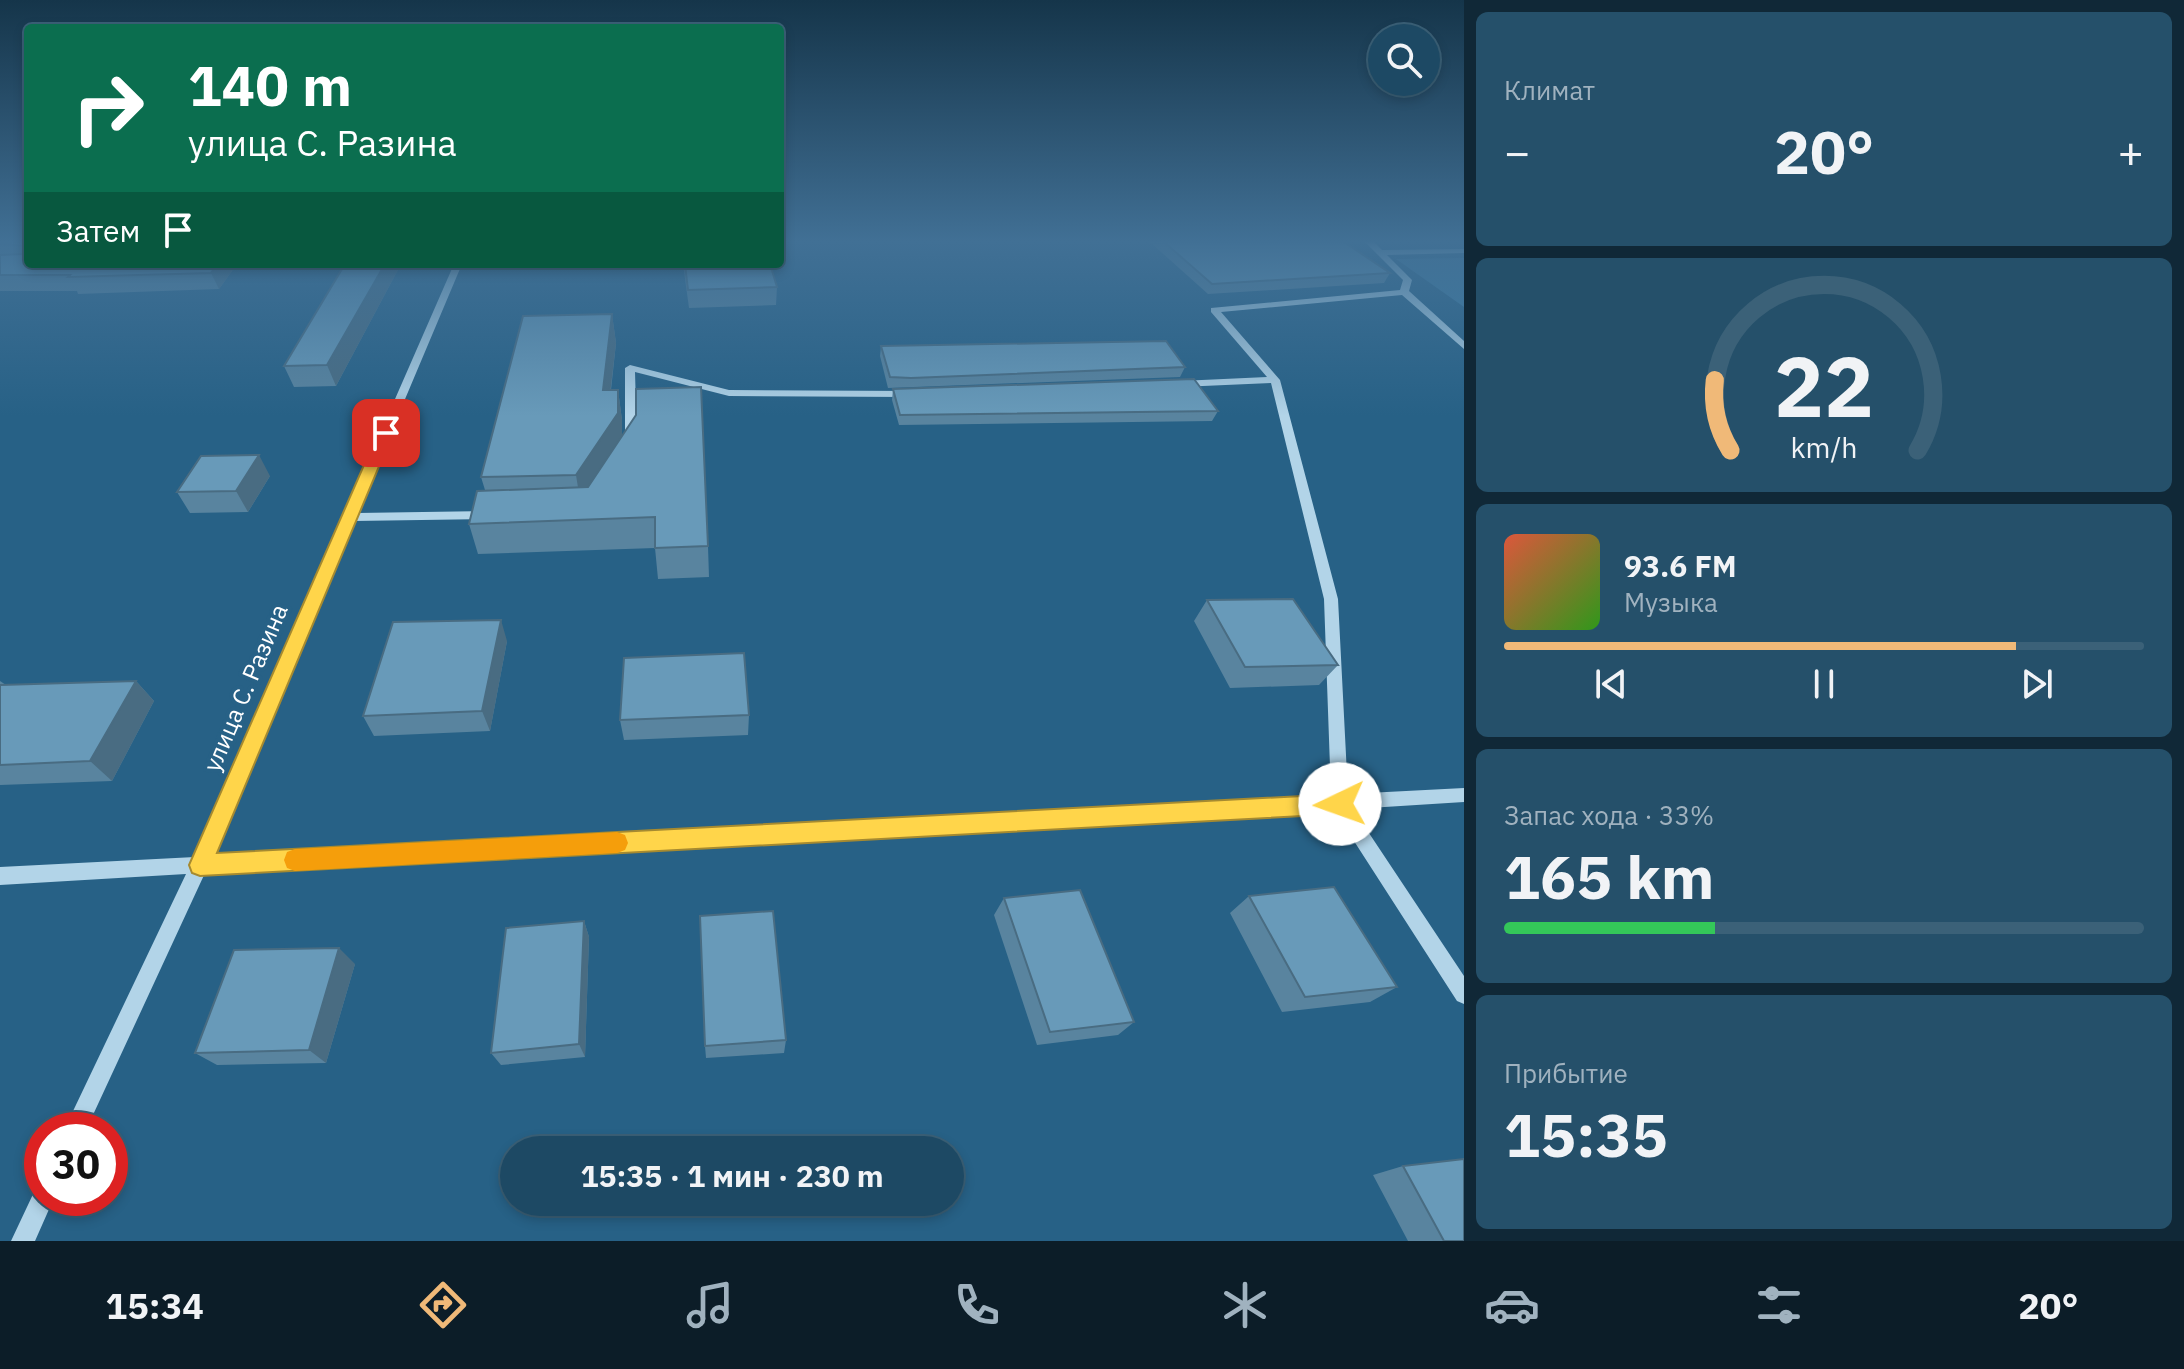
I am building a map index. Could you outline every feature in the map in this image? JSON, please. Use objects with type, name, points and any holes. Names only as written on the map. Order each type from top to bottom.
[{"type":"street","name":"улица С. Разина","points":[[83,1112],[200,865],[443,300]]},
{"type":"street","points":[[1320,300],[1214,310],[1275,380],[1331,599],[1340,804],[1464,994]]},
{"type":"street","points":[[1413,300],[1464,346]]},
{"type":"street","points":[[623,456],[631,444],[630,368],[729,393],[925,394]]},
{"type":"street","points":[[1164,385],[1275,380]]},
{"type":"street","points":[[349,517],[508,515]]},
{"type":"street","points":[[0,876],[1464,795]]},
{"type":"street","points":[[23,1241],[35,1216]]},
{"type":"building","points":[[324,300],[364,300],[327,365],[284,366]]},
{"type":"building","points":[[612,314],[603,390],[618,390],[618,413],[576,475],[481,477],[523,316]]},
{"type":"building","points":[[1166,341],[1185,367],[911,378],[890,377],[881,346]]},
{"type":"building","points":[[1194,379],[1218,411],[900,415],[893,389]]},
{"type":"building","points":[[701,387],[708,546],[655,548],[655,517],[469,524],[477,491],[588,487],[636,415],[636,389]]},
{"type":"building","points":[[259,455],[236,491],[177,492],[201,456]]},
{"type":"building","points":[[1293,599],[1338,665],[1245,667],[1207,600]]},
{"type":"building","points":[[501,620],[482,711],[363,716],[393,622]]},
{"type":"building","points":[[744,653],[749,715],[620,720],[624,658]]},
{"type":"building","points":[[136,681],[90,761],[0,765],[0,685]]},
{"type":"building","points":[[1334,887],[1397,987],[1305,997],[1249,896]]},
{"type":"building","points":[[1080,890],[1134,1022],[1050,1032],[1004,898]]},
{"type":"building","points":[[773,911],[786,1040],[705,1046],[700,916]]},
{"type":"building","points":[[584,921],[579,1044],[491,1053],[506,928]]},
{"type":"building","points":[[339,948],[309,1050],[195,1053],[234,950]]},
{"type":"building","points":[[1464,1159],[1464,1241],[1444,1241],[1403,1166]]},
{"type":"slow traffic","points":[[295,860],[617,843]]},
{"type":"route","points":[[386,433],[200,865],[1340,804]]}]
